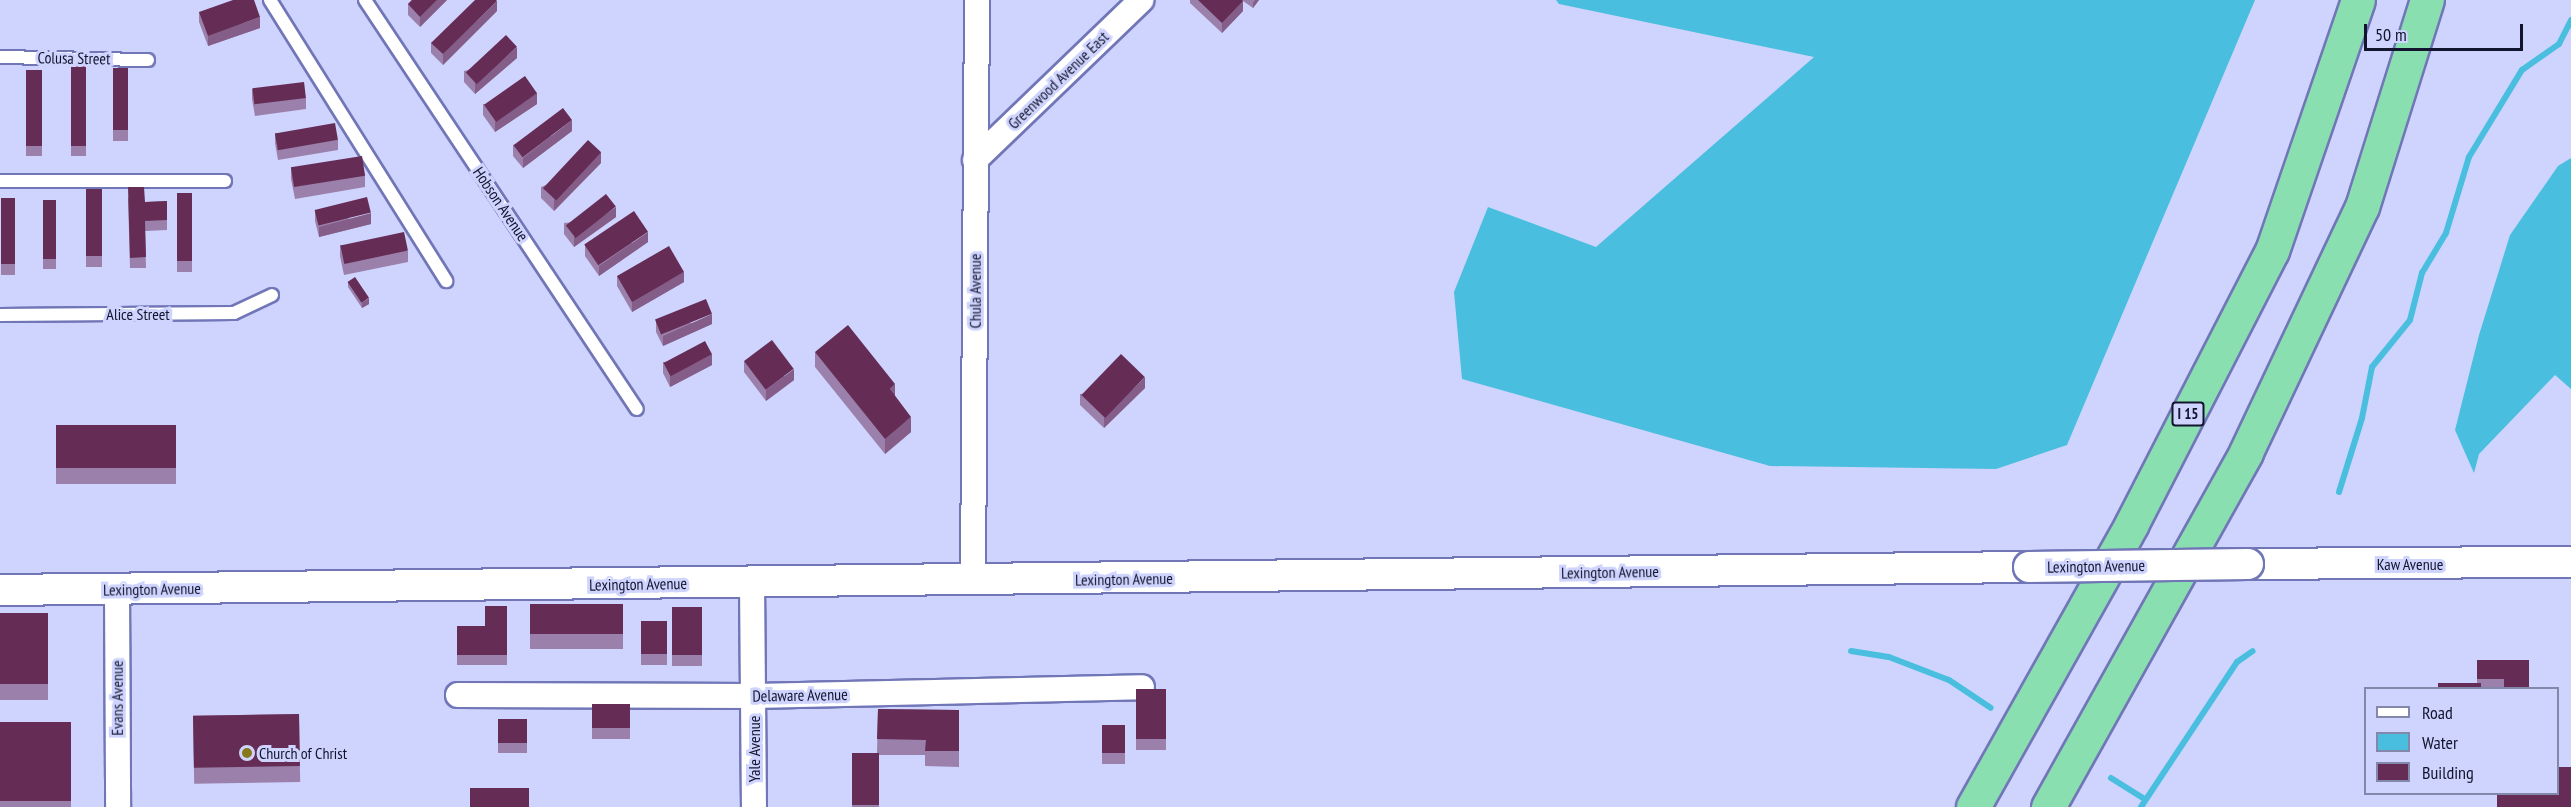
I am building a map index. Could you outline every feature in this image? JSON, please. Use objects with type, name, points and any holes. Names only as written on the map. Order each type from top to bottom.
[{"type":"highway","name":"I 15","points":[[1973,807],[2131,525],[2272,251],[2358,0]]},
{"type":"highway","points":[[2048,807],[2246,452],[2362,207],[2427,0]]},
{"type":"street","name":"Chula Avenue","points":[[973,581],[977,0]]},
{"type":"street","name":"Greenwood Avenue East","points":[[975,160],[1141,0]]},
{"type":"street","name":"Kaw Avenue","points":[[2248,564],[2571,562]]},
{"type":"street","name":"Lexington Avenue","points":[[0,590],[973,581],[2248,564]]},
{"type":"street","name":"Yale Avenue","points":[[752,582],[754,807]]},
{"type":"street","name":"Evans Avenue","points":[[117,590],[118,807]]},
{"type":"street","name":"Delaware Avenue","points":[[458,695],[754,696],[1142,687]]},
{"type":"lane","points":[[270,0],[446,281]]},
{"type":"lane","name":"Hobson Avenue","points":[[366,0],[638,409]]},
{"type":"lane","name":"Colusa Street","points":[[0,57],[148,60]]},
{"type":"lane","points":[[0,181],[225,181]]},
{"type":"lane","name":"Alice Street","points":[[0,315],[234,313],[272,295]]},
{"type":"water","points":[[1556,0],[2255,0],[2067,445],[1996,469],[1770,466],[1462,379],[1454,292],[1488,207],[1596,247],[1814,57],[1559,4]]},
{"type":"water","points":[[2571,158],[2571,389],[2555,375],[2479,454],[2474,473],[2455,430],[2479,335],[2510,235],[2558,166]]},
{"type":"building","points":[[233,0],[254,0],[260,17],[208,36],[199,12]]},
{"type":"building","points":[[412,0],[437,0],[420,17],[408,4]]},
{"type":"building","points":[[475,0],[497,1],[443,54],[431,43]]},
{"type":"building","points":[[1198,0],[1242,0],[1243,1],[1222,23]]},
{"type":"building","points":[[506,35],[517,47],[477,84],[466,73]]},
{"type":"building","points":[[71,65],[86,65],[86,146],[71,146]]},
{"type":"building","points":[[113,68],[128,68],[128,130],[113,130]]},
{"type":"building","points":[[26,70],[42,70],[42,146],[26,146]]},
{"type":"building","points":[[525,76],[537,93],[496,122],[484,105]]},
{"type":"building","points":[[304,82],[306,98],[254,104],[252,88]]},
{"type":"building","points":[[563,108],[572,120],[523,157],[513,145]]},
{"type":"building","points":[[335,123],[338,140],[278,150],[275,134]]},
{"type":"building","points":[[588,140],[601,152],[556,201],[543,188]]},
{"type":"building","points":[[362,156],[365,176],[294,187],[291,167]]},
{"type":"building","points":[[128,187],[144,187],[145,202],[167,201],[167,220],[145,221],[146,257],[130,258]]},
{"type":"building","points":[[86,189],[102,189],[102,256],[86,256]]},
{"type":"building","points":[[177,193],[192,193],[192,261],[177,261]]},
{"type":"building","points":[[606,194],[616,207],[576,238],[566,225]]},
{"type":"building","points":[[367,197],[371,213],[318,226],[315,210]]},
{"type":"building","points":[[1,198],[15,198],[15,264],[1,264]]},
{"type":"building","points":[[43,200],[56,200],[56,259],[43,259]]},
{"type":"building","points":[[634,211],[648,232],[598,265],[584,245]]},
{"type":"building","points":[[404,232],[408,251],[344,264],[340,246]]},
{"type":"building","points":[[669,246],[684,272],[632,302],[617,276]]},
{"type":"building","points":[[355,277],[369,298],[362,303],[348,282]]},
{"type":"building","points":[[706,299],[712,314],[661,334],[655,320]]},
{"type":"building","points":[[848,325],[895,384],[890,389],[911,417],[885,439],[815,352]]},
{"type":"building","points":[[772,340],[794,369],[766,390],[744,361]]},
{"type":"building","points":[[705,341],[712,354],[671,376],[664,363]]},
{"type":"building","points":[[1121,354],[1145,377],[1105,418],[1081,395]]},
{"type":"building","points":[[56,425],[176,425],[176,468],[56,468]]},
{"type":"building","points":[[530,604],[623,604],[623,634],[530,634]]},
{"type":"building","points":[[485,606],[507,606],[507,655],[457,655],[457,626],[485,626]]},
{"type":"building","points":[[672,607],[702,607],[702,655],[672,655]]},
{"type":"building","points":[[0,613],[48,613],[48,684],[0,684]]},
{"type":"building","points":[[641,621],[667,621],[667,654],[641,654]]},
{"type":"building","points":[[2477,660],[2529,660],[2529,687],[2504,687],[2504,679],[2477,679]]},
{"type":"building","points":[[2438,683],[2481,683],[2481,687],[2438,687]]},
{"type":"building","points":[[1136,689],[1166,689],[1166,739],[1136,739]]},
{"type":"building","points":[[592,704],[630,704],[630,728],[592,728]]},
{"type":"building","points":[[878,709],[959,710],[959,751],[925,751],[926,740],[877,739]]},
{"type":"building","points":[[299,714],[300,766],[194,768],[193,716]]},
{"type":"building","points":[[498,719],[527,719],[527,743],[498,743]]},
{"type":"building","points":[[0,722],[71,722],[71,801],[0,801]]},
{"type":"building","points":[[1102,725],[1125,725],[1125,753],[1102,753]]},
{"type":"building","points":[[852,753],[879,753],[879,805],[852,805]]},
{"type":"building","points":[[2559,767],[2571,767],[2571,807],[2497,807],[2497,795],[2559,795]]},
{"type":"building","points":[[470,788],[529,788],[529,807],[470,807]]},
{"type":"waterway","points":[[2339,492],[2362,418],[2372,367],[2410,320],[2422,273],[2446,233],[2469,157],[2522,70],[2559,44],[2571,20]]},
{"type":"waterway","points":[[1851,651],[1889,657],[1949,680],[1991,708]]},
{"type":"waterway","points":[[2141,807],[2237,662],[2253,651]]},
{"type":"waterway","points":[[2111,778],[2145,799]]},
{"type":"place","name":"Church of Christ","points":[[247,753]]}]
